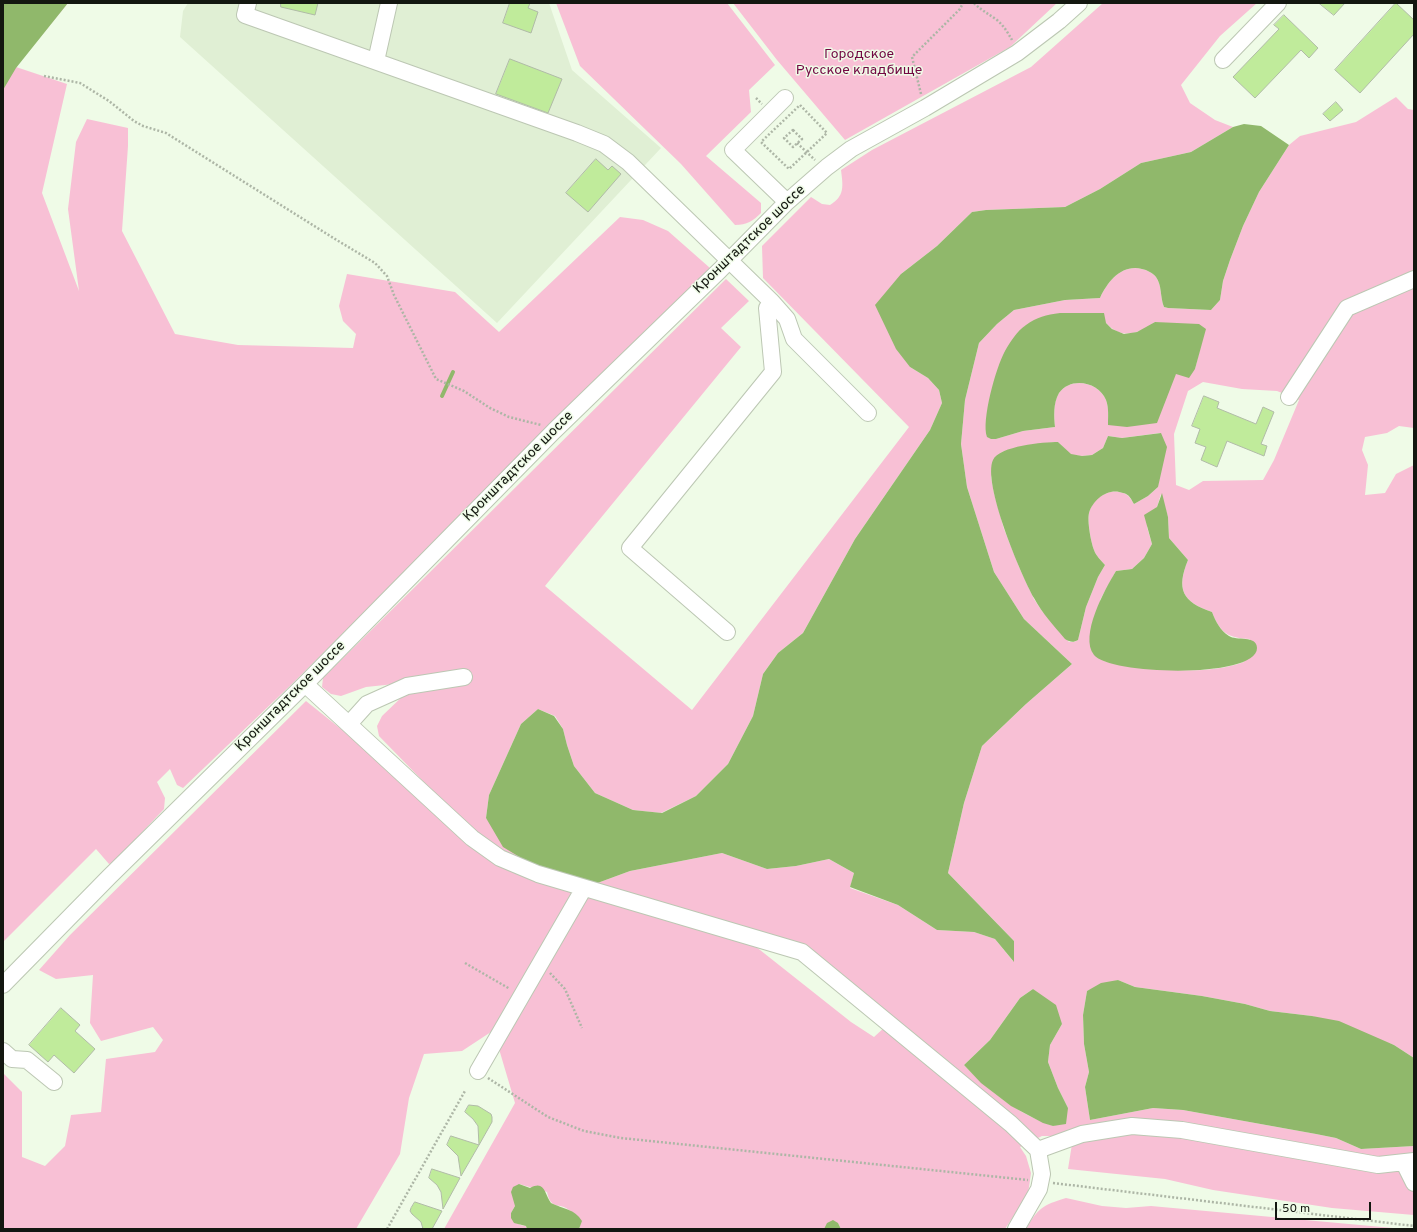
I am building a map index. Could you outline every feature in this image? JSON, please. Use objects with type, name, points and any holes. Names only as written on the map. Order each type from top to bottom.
[{"type":"street","points":[[248,3],[245,16],[571,130],[604,144],[628,162],[772,302],[787,318],[794,339],[868,413]]},
{"type":"street","points":[[376,61],[389,3]]},
{"type":"street","name":"Кронштадтское шоссе","points":[[3,985],[109,877],[305,684],[554,431],[730,260],[787,202],[827,167],[851,149],[925,108],[1020,50],[1058,22],[1079,3]]},
{"type":"street","points":[[1223,60],[1278,3]]},
{"type":"street","points":[[785,98],[733,150],[787,202]]},
{"type":"street","points":[[1289,397],[1347,308],[1414,279]]},
{"type":"street","points":[[727,632],[630,548],[773,372],[767,308],[772,302]]},
{"type":"street","points":[[349,724],[367,704],[407,686],[464,677]]},
{"type":"street","points":[[305,684],[472,838],[500,858],[538,874],[802,952],[1005,1119],[1038,1150],[1042,1174],[1035,1181],[1039,1189],[1016,1229]]},
{"type":"street","points":[[478,1071],[584,888]]},
{"type":"street","points":[[3,1051],[12,1059],[27,1060],[54,1082]]},
{"type":"street","points":[[1038,1150],[1082,1134],[1132,1126],[1182,1130],[1378,1165],[1409,1162],[1414,1183]]},
{"type":"path","points":[[925,108],[912,57],[960,9],[963,3]]},
{"type":"path","points":[[974,3],[981,10],[997,20],[1007,31],[1020,50]]},
{"type":"path","points":[[44,76],[80,83],[109,101],[134,121],[143,126],[166,133],[375,263],[387,276],[394,295],[436,379],[464,390],[490,408],[509,417],[542,425]]},
{"type":"path","points":[[800,105],[827,133],[807,152],[789,169],[761,142],[800,105]]},
{"type":"path","points":[[793,130],[802,138],[797,143],[793,147],[784,138],[793,130]]},
{"type":"path","points":[[797,143],[818,163]]},
{"type":"path","points":[[465,963],[522,996]]},
{"type":"path","points":[[540,964],[566,989],[582,1028]]},
{"type":"path","points":[[478,1071],[548,1117],[584,1132],[621,1138],[1035,1181],[1414,1226]]},
{"type":"path","points":[[387,1229],[465,1091]]},
{"type":"shaded area","points":[[3,3],[68,3],[16,68],[3,90]]},
{"type":"shaded area","points":[[188,3],[549,3],[572,70],[661,148],[497,323],[180,37],[183,11]]},
{"type":"shaded area","points":[[1244,124],[1261,126],[1289,145],[1259,192],[1243,226],[1230,260],[1223,281],[1220,300],[1211,310],[1164,307],[1158,280],[1150,272],[1144,269],[1135,268],[1122,271],[1116,275],[1100,298],[1065,300],[1014,310],[997,324],[979,343],[965,400],[961,444],[967,487],[994,572],[1024,619],[1072,664],[1026,704],[982,746],[964,803],[948,873],[1014,941],[1014,962],[995,939],[974,932],[937,930],[898,905],[850,887],[854,873],[829,859],[796,866],[767,869],[722,853],[630,871],[592,885],[526,861],[503,847],[486,818],[489,795],[521,724],[538,709],[554,716],[563,729],[574,766],[595,793],[633,810],[662,813],[696,796],[728,764],[753,716],[763,674],[778,653],[803,633],[855,539],[930,430],[942,403],[939,390],[928,378],[910,367],[896,349],[875,305],[901,274],[937,246],[972,212],[986,210],[1065,207],[1100,189],[1141,163],[1191,152],[1233,127]]},
{"type":"shaded area","points":[[1060,313],[1104,313],[1106,323],[1112,329],[1124,334],[1137,332],[1155,322],[1199,324],[1206,329],[1195,369],[1189,378],[1176,374],[1157,423],[1127,427],[1108,425],[1108,406],[1102,394],[1091,385],[1077,383],[1070,384],[1064,388],[1057,397],[1054,414],[1055,427],[1023,431],[996,439],[987,437],[986,419],[990,394],[1001,359],[1011,340],[1030,322],[1042,317]]},
{"type":"shaded area","points":[[1161,433],[1167,447],[1158,487],[1148,496],[1134,504],[1127,494],[1118,492],[1107,493],[1098,499],[1091,508],[1089,513],[1089,521],[1092,542],[1096,554],[1105,565],[1098,577],[1086,607],[1078,640],[1073,642],[1068,641],[1048,619],[1034,598],[1012,550],[1004,529],[993,488],[991,472],[993,460],[997,455],[1013,448],[1051,442],[1058,442],[1071,454],[1082,456],[1092,455],[1103,448],[1108,436],[1122,438]]},
{"type":"shaded area","points":[[1162,493],[1168,517],[1169,538],[1188,560],[1182,579],[1184,593],[1194,604],[1212,612],[1219,626],[1229,636],[1254,641],[1257,648],[1251,658],[1234,665],[1210,669],[1182,671],[1126,667],[1106,662],[1094,655],[1090,647],[1091,625],[1100,600],[1116,571],[1132,569],[1144,558],[1152,544],[1144,515],[1157,507]]},
{"type":"shaded area","points":[[1118,980],[1135,987],[1202,996],[1245,1004],[1270,1011],[1339,1021],[1394,1045],[1414,1058],[1414,1146],[1361,1149],[1336,1138],[1183,1110],[1153,1108],[1090,1120],[1085,1087],[1089,1072],[1084,1044],[1083,1015],[1087,991],[1101,983]]},
{"type":"shaded area","points":[[1033,989],[1056,1005],[1062,1024],[1050,1045],[1048,1062],[1068,1108],[1066,1124],[1053,1126],[1043,1123],[1011,1106],[981,1083],[964,1065],[990,1040],[1020,998]]},
{"type":"shaded area","points":[[519,1184],[530,1188],[539,1186],[544,1189],[551,1203],[576,1214],[579,1217],[582,1221],[579,1229],[527,1229],[526,1226],[514,1223],[511,1218],[511,1213],[515,1206],[511,1192],[513,1187]]},
{"type":"shaded area","points":[[833,1220],[838,1223],[841,1229],[824,1229],[827,1223]]},
{"type":"green space","points":[[3,3],[68,3],[16,67],[67,84],[42,193],[79,291],[68,209],[76,142],[87,119],[128,128],[122,231],[175,334],[238,345],[353,348],[356,334],[343,321],[339,306],[347,274],[455,292],[499,332],[620,217],[643,220],[668,231],[710,268],[295,681],[183,788],[177,785],[170,769],[157,782],[165,798],[164,809],[113,863],[109,864],[96,849],[3,942]]},
{"type":"green space","points":[[556,3],[727,3],[775,65],[749,90],[751,112],[706,156],[761,203],[761,213],[750,222],[735,225],[681,164],[580,66]]},
{"type":"green space","name":"Городское Русское кладбище","points":[[733,3],[1057,3],[1010,47],[845,140],[777,60]]},
{"type":"green space","points":[[1103,3],[1257,3],[1220,36],[1181,85],[1190,103],[1215,120],[1233,127],[1191,152],[1141,163],[1100,189],[1065,207],[986,210],[972,212],[937,246],[901,274],[910,367],[928,378],[939,390],[942,403],[930,430],[855,539],[803,633],[778,653],[763,674],[753,716],[728,764],[696,796],[661,813],[633,810],[595,793],[574,766],[563,729],[555,716],[538,709],[521,724],[489,795],[486,818],[526,861],[502,855],[455,814],[379,736],[377,726],[382,716],[406,693],[404,683],[366,687],[341,696],[331,694],[322,687],[323,678],[726,279],[749,301],[721,328],[741,347],[545,586],[692,710],[909,427],[763,278],[762,246],[811,197],[822,204],[830,205],[835,202],[842,190],[841,170],[872,150],[1031,67]]},
{"type":"green space","points":[[1396,97],[1408,109],[1414,110],[1414,428],[1399,426],[1387,433],[1365,437],[1362,450],[1368,465],[1365,495],[1385,493],[1396,474],[1414,465],[1414,1058],[1394,1045],[1312,1016],[1270,1011],[1245,1004],[1202,996],[1135,987],[1118,980],[1087,991],[1083,1015],[1084,1044],[1089,1072],[1085,1087],[1090,1120],[1153,1108],[1183,1110],[1336,1138],[1361,1149],[1414,1146],[1414,1215],[1332,1208],[1213,1190],[1165,1179],[1068,1169],[1072,1144],[1063,1136],[1042,1136],[1020,1147],[1026,1156],[1031,1173],[1028,1194],[1005,1229],[841,1229],[838,1223],[824,1229],[579,1229],[580,1227],[569,1210],[562,1206],[553,1204],[547,1192],[519,1184],[515,1206],[511,1213],[520,1225],[526,1226],[527,1229],[444,1229],[515,1103],[499,1049],[588,895],[755,946],[851,1022],[874,1037],[886,1026],[803,949],[592,885],[630,871],[722,853],[767,869],[796,866],[829,859],[854,873],[850,888],[898,905],[937,930],[974,932],[995,939],[1013,961],[1014,941],[948,873],[964,803],[982,746],[1026,704],[1072,664],[1024,619],[994,572],[967,487],[961,444],[965,400],[979,343],[997,324],[1014,310],[1065,300],[1100,298],[1116,275],[1122,271],[1135,268],[1144,269],[1150,272],[1158,280],[1164,307],[1211,310],[1220,300],[1223,281],[1230,260],[1243,226],[1259,192],[1289,145],[1300,136],[1356,122]],"holes":[[[1155,322],[1205,329],[1195,369],[1176,374],[1109,425],[1107,403],[1102,394],[1091,385],[1084,383],[1070,384],[1064,388],[1057,397],[1054,410],[1055,427],[1023,431],[996,439],[986,421],[991,396],[1004,358],[1017,335],[1025,326],[1106,323],[1118,332],[1124,333],[1136,332]],[[1203,382],[1242,389],[1277,391],[1299,400],[1274,460],[1263,480],[1203,481],[1189,490],[1176,485],[1174,434],[1188,391]],[[1160,433],[1158,487],[1148,496],[1134,504],[1125,494],[1118,492],[1107,493],[1097,499],[1091,508],[1089,513],[1089,521],[1092,542],[1096,554],[1105,565],[1098,577],[1086,607],[1078,640],[1069,642],[1042,611],[1034,599],[1004,529],[991,477],[1002,452],[1037,444],[1058,442],[1071,455],[1092,455],[1103,448],[1108,436],[1122,438]],[[1161,494],[1168,517],[1169,538],[1188,560],[1182,579],[1184,593],[1194,604],[1212,612],[1218,625],[1230,636],[1250,639],[1244,662],[1223,668],[1170,670],[1138,667],[1104,661],[1100,600],[1116,571],[1132,569],[1144,558],[1152,544],[1147,527],[1157,507]],[[1033,989],[1062,1024],[1050,1045],[1048,1062],[1068,1108],[1054,1126],[1017,1109],[1005,1101],[994,1093],[964,1065],[990,1040],[1020,998]]]},
{"type":"green space","points":[[306,701],[371,753],[472,843],[577,891],[497,1028],[462,1051],[424,1054],[409,1098],[400,1154],[356,1229],[3,1229],[3,1073],[22,1092],[22,1157],[45,1166],[65,1146],[71,1115],[101,1112],[106,1059],[155,1052],[163,1040],[153,1027],[101,1041],[90,1023],[93,975],[56,979],[39,970],[70,935]]},
{"type":"green space","points":[[1066,1198],[1102,1206],[1126,1208],[1151,1206],[1404,1229],[1026,1229],[1034,1216],[1042,1208],[1046,1205]]},
{"type":"building","points":[[281,3],[318,3],[315,15],[281,7]]},
{"type":"building","points":[[510,3],[530,3],[528,8],[538,12],[531,33],[503,23]]},
{"type":"building","points":[[1319,3],[1345,3],[1334,15]]},
{"type":"building","points":[[1396,3],[1414,20],[1414,34],[1360,93],[1335,70]]},
{"type":"building","points":[[1284,15],[1318,48],[1309,58],[1301,50],[1255,98],[1233,77],[1279,29],[1274,25]]},
{"type":"building","points":[[510,59],[562,79],[548,113],[496,94]]},
{"type":"building","points":[[1336,102],[1343,110],[1330,121],[1323,114]]},
{"type":"building","points":[[596,159],[608,170],[612,166],[621,174],[588,212],[566,193]]},
{"type":"building","points":[[1204,396],[1219,402],[1217,408],[1256,424],[1263,407],[1274,412],[1261,444],[1267,446],[1264,456],[1227,441],[1217,467],[1201,460],[1206,447],[1195,443],[1200,429],[1192,426]]},
{"type":"building","points":[[61,1008],[80,1025],[75,1031],[95,1049],[74,1073],[54,1055],[48,1062],[29,1045]]},
{"type":"building","points":[[469,1105],[478,1106],[491,1114],[492,1117],[492,1122],[479,1145],[478,1126],[465,1112]]},
{"type":"building","points":[[451,1136],[479,1145],[461,1176],[458,1156],[447,1145]]},
{"type":"building","points":[[432,1169],[460,1178],[443,1209],[441,1192],[437,1185],[429,1178]]},
{"type":"building","points":[[415,1202],[442,1211],[432,1229],[423,1229],[421,1222],[410,1211]]},
{"type":"waterway","points":[[442,396],[453,372]]}]
